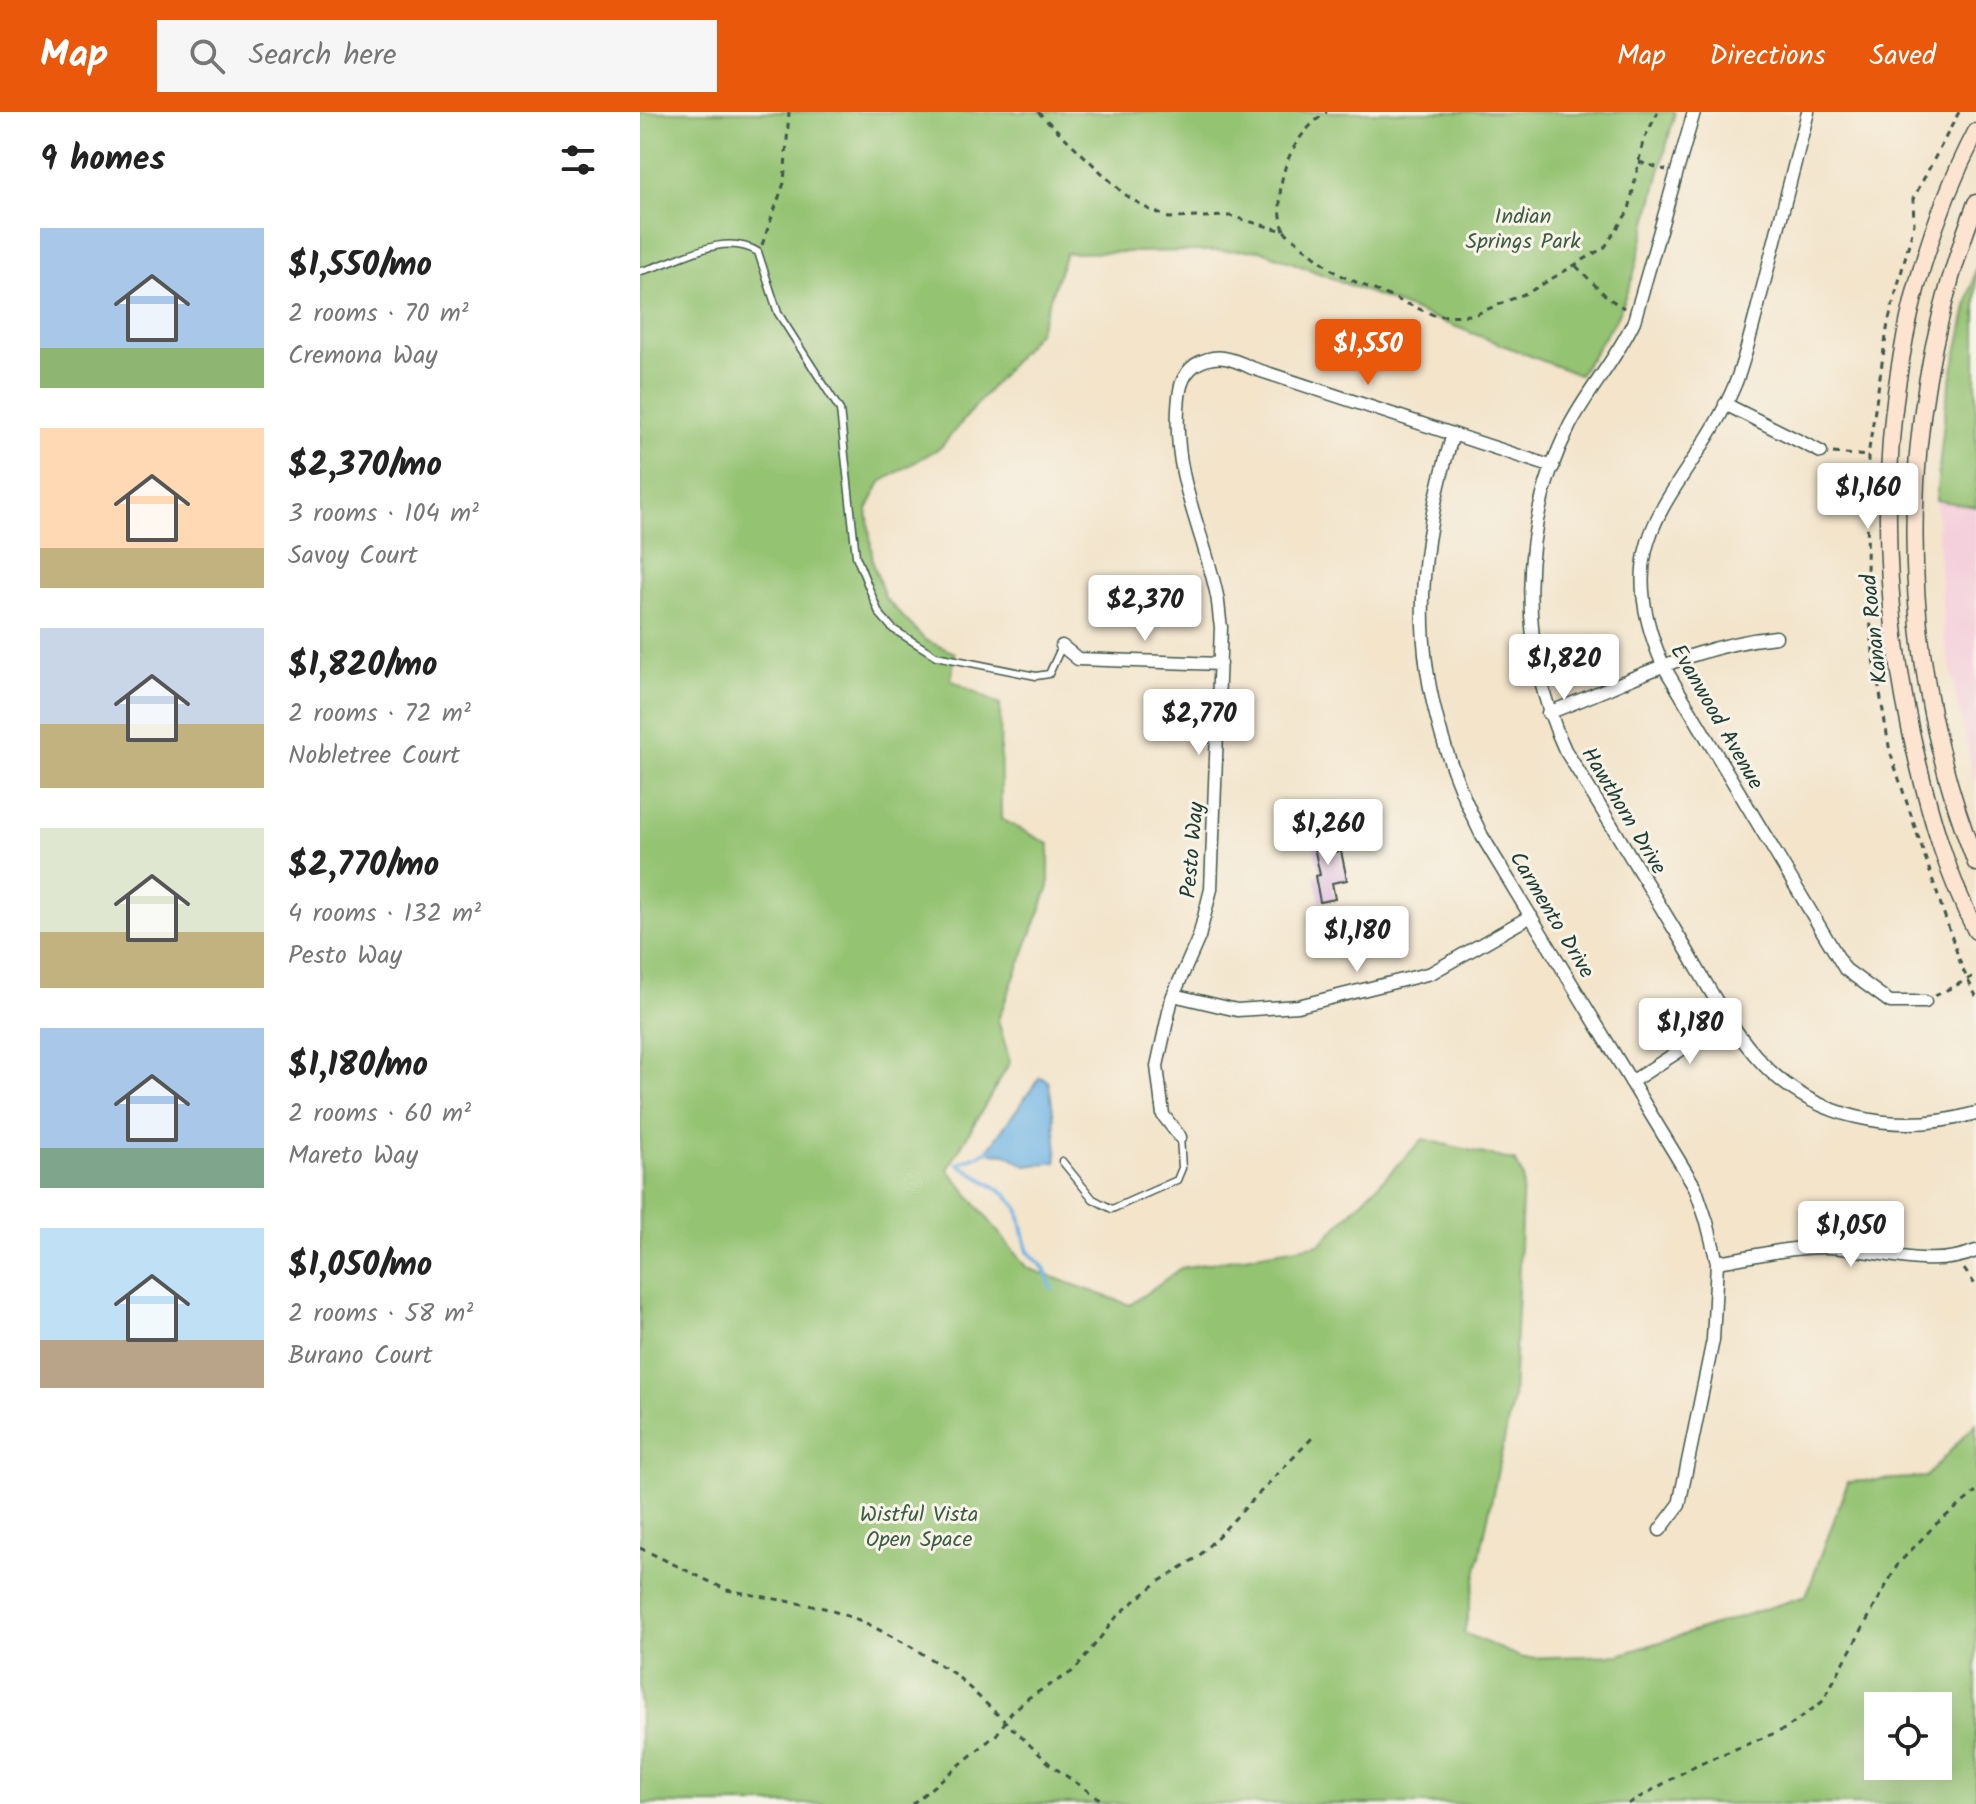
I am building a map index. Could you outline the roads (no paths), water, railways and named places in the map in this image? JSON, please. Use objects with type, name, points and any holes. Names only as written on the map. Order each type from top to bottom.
[{"type":"main road","name":"Kanan Road","points":[[1974,140],[1928,255],[1910,324],[1891,442],[1887,555],[1899,681],[1920,775],[1947,864],[1976,931]]},
{"type":"main road","name":"Kanan Road","points":[[1976,203],[1936,329],[1925,386],[1913,504],[1917,617],[1925,681],[1937,739],[1976,863]]},
{"type":"street","name":"Hawthorn Drive","points":[[1694,112],[1637,314],[1619,353],[1571,424],[1553,467],[1536,530],[1529,590],[1533,651],[1548,713],[1565,750],[1729,1019],[1770,1071],[1791,1088],[1832,1110],[1882,1123],[1928,1124],[1976,1113]]},
{"type":"street","name":"Evanwood Avenue","points":[[1808,112],[1743,360],[1725,404],[1664,501],[1646,549],[1644,612],[1663,665],[1845,969],[1890,1002],[1925,1002]]},
{"type":"street","name":"Pesto Way","points":[[1180,1137],[1163,1115],[1157,1066],[1173,995],[1199,937],[1211,889],[1220,664],[1217,595],[1184,490],[1178,457],[1179,389],[1189,369],[1207,358],[1227,357],[1453,434]]},
{"type":"street","points":[[1725,404],[1821,452]]},
{"type":"street","points":[[1453,434],[1553,467]]},
{"type":"street","name":"Carmento Drive","points":[[1453,434],[1434,497],[1424,556],[1421,617],[1427,681],[1440,736],[1460,792],[1695,1187],[1717,1262],[1713,1340],[1679,1505],[1660,1530]]},
{"type":"street","points":[[1548,713],[1625,684],[1701,650],[1776,637]]},
{"type":"street","points":[[1062,646],[1078,659],[1220,664]]},
{"type":"street","points":[[1173,995],[1237,1010],[1298,1006],[1431,973],[1531,916]]},
{"type":"street","points":[[1631,1082],[1729,1019]]},
{"type":"street","points":[[1717,1262],[1828,1247],[1911,1259],[1958,1259],[1976,1251]]},
{"type":"lane","points":[[640,271],[721,244],[748,246],[758,252],[778,313],[840,410],[856,556],[879,613],[893,629],[936,656],[1036,676],[1049,674],[1062,646]]},
{"type":"lane","points":[[1062,1161],[1093,1199],[1112,1209],[1177,1180],[1182,1168],[1180,1137]]},
{"type":"water","points":[[1040,1077],[1048,1081],[1057,1157],[1056,1162],[1027,1166],[1006,1154],[992,1153],[989,1148]]},
{"type":"waterway","points":[[991,1150],[958,1164],[1006,1194],[1018,1208],[1028,1252],[1044,1268],[1052,1289]]},
{"type":"park label","name":"Indian Springs Park","points":[[1523,228]]},
{"type":"park label","name":"Wistful Vista Open Space","points":[[919,1526]]}]
